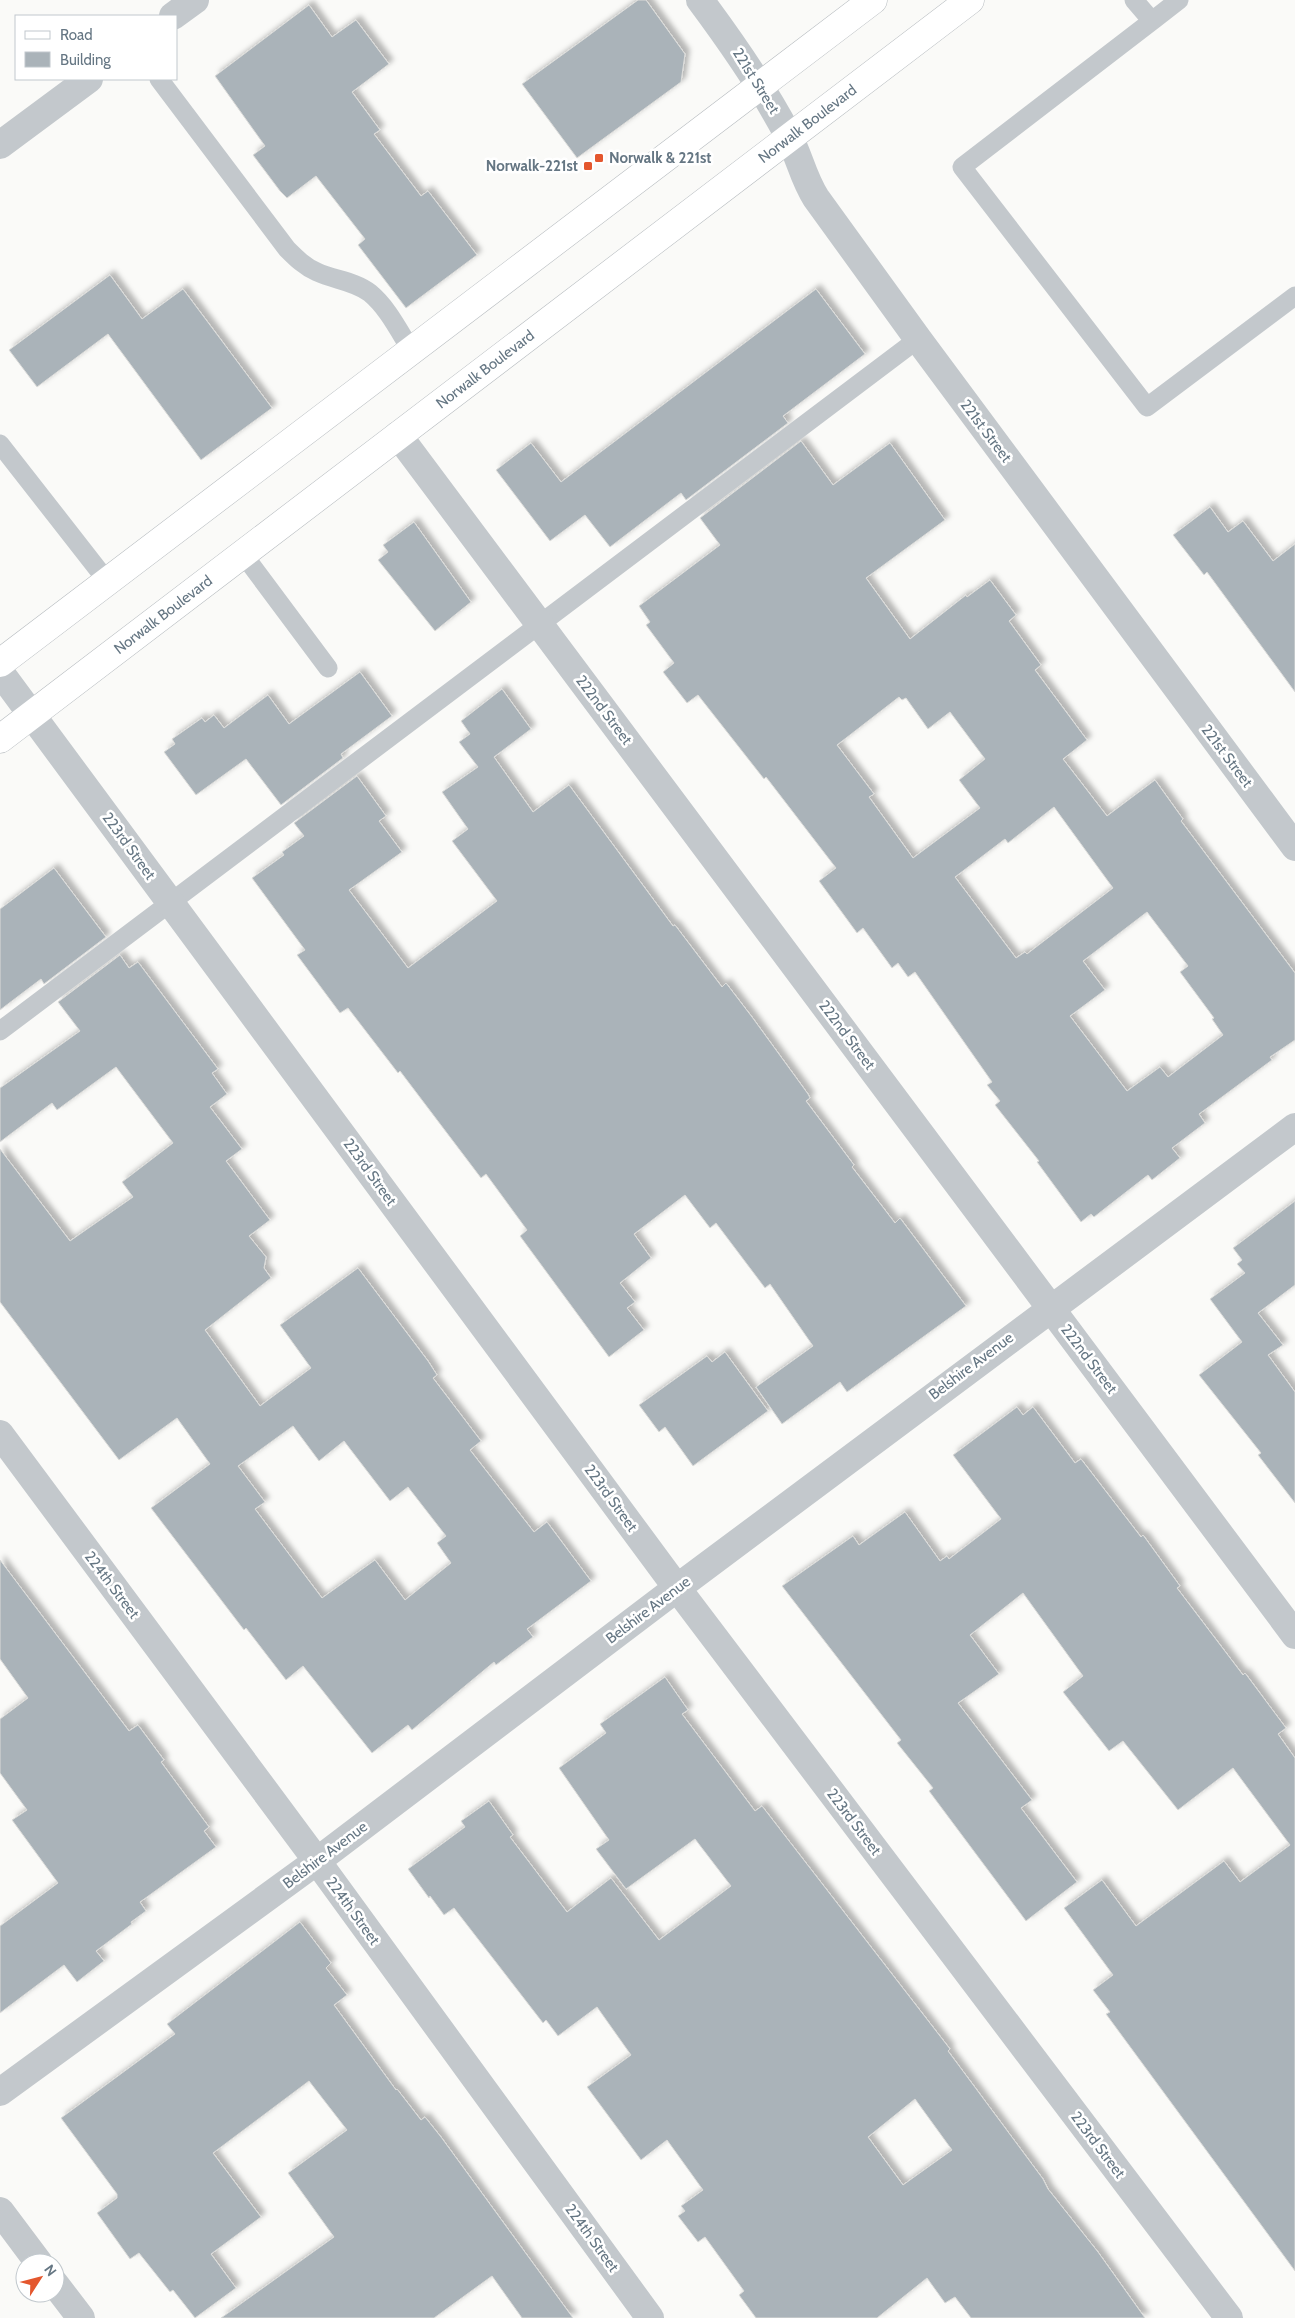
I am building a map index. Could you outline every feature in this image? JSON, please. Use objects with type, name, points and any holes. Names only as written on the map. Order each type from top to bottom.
[{"type":"main road","points":[[0,663],[873,0]]},
{"type":"main road","name":"Norwalk Boulevard","points":[[0,739],[789,136],[970,0]]},
{"type":"street","points":[[174,15],[195,0]]},
{"type":"street","name":"221st Street","points":[[700,0],[760,84],[789,136],[808,186],[918,338],[1295,847]]},
{"type":"street","points":[[0,145],[88,80]]},
{"type":"street","name":"222nd Street","points":[[398,435],[1295,1635]]},
{"type":"street","name":"223rd Street","points":[[0,672],[677,1588],[1229,2318]]},
{"type":"street","name":"Belshire Avenue","points":[[0,2092],[317,1861],[1050,1307],[1295,1127]]},
{"type":"street","name":"224th Street","points":[[0,1434],[317,1861],[650,2318]]},
{"type":"street","points":[[0,2211],[32,2253]]},
{"type":"street","points":[[65,2298],[80,2318]]},
{"type":"lane","points":[[1134,0],[1152,21]]},
{"type":"lane","points":[[1179,0],[962,167],[1147,407],[1295,296]]},
{"type":"lane","points":[[160,80],[287,248],[300,262],[316,272],[354,284],[370,293],[383,308],[411,350]]},
{"type":"lane","points":[[0,1031],[918,338]]},
{"type":"lane","points":[[0,444],[107,581]]},
{"type":"lane","points":[[242,554],[328,668]]},
{"type":"building","points":[[638,0],[646,0],[685,54],[681,82],[577,158],[522,84]]},
{"type":"building","points":[[309,5],[332,37],[356,20],[389,64],[352,92],[380,130],[374,134],[421,196],[428,191],[477,255],[406,308],[358,245],[365,239],[316,176],[287,198],[280,191],[253,155],[265,146],[215,76]]},
{"type":"building","points":[[110,275],[142,319],[183,289],[272,408],[201,460],[108,334],[37,387],[9,350]]},
{"type":"building","points":[[816,289],[865,354],[783,416],[788,423],[686,500],[681,493],[610,547],[585,515],[550,541],[496,470],[531,443],[561,482]]},
{"type":"building","points":[[801,441],[833,485],[890,443],[945,520],[866,578],[910,639],[966,595],[967,597],[990,580],[1016,615],[1009,621],[1041,665],[1035,670],[1087,740],[1063,759],[1107,816],[1155,780],[1183,819],[1181,821],[1295,973],[1295,1040],[1270,1057],[1272,1060],[1199,1114],[1205,1123],[1172,1148],[1180,1158],[1152,1180],[1148,1175],[1094,1217],[1091,1214],[1081,1222],[1037,1162],[1039,1161],[995,1105],[1000,1101],[987,1085],[992,1082],[915,972],[908,977],[898,963],[892,968],[863,928],[857,933],[819,881],[836,868],[766,777],[764,779],[698,695],[687,703],[663,672],[674,663],[646,625],[650,622],[639,606],[720,545],[700,518]],"holes":[[[899,697],[902,700],[906,698],[928,729],[950,712],[985,759],[959,780],[980,808],[913,858],[869,797],[874,794],[837,745]],[[1054,807],[1113,888],[1027,954],[1025,952],[1016,958],[955,877],[1005,839],[1008,843]],[[1147,912],[1188,966],[1180,972],[1214,1018],[1212,1019],[1223,1035],[1168,1077],[1160,1067],[1127,1091],[1070,1016],[1105,990],[1083,961]]]},
{"type":"building","points":[[1210,507],[1228,532],[1243,521],[1273,561],[1295,544],[1295,692],[1207,572],[1204,575],[1173,535]]},
{"type":"building","points":[[414,522],[471,602],[435,631],[378,560],[388,552],[383,545]]},
{"type":"building","points":[[360,672],[392,716],[341,754],[343,758],[281,805],[246,759],[196,795],[164,752],[175,744],[172,739],[202,718],[205,722],[214,715],[224,728],[268,695],[289,724]]},
{"type":"building","points":[[502,689],[531,729],[494,757],[533,812],[569,785],[673,926],[675,925],[722,987],[726,983],[752,1017],[808,1094],[810,1098],[806,1101],[854,1165],[852,1167],[895,1223],[900,1218],[966,1306],[847,1392],[840,1382],[782,1424],[756,1387],[813,1346],[770,1284],[765,1288],[716,1223],[710,1228],[685,1195],[634,1234],[651,1258],[620,1283],[635,1302],[627,1308],[644,1330],[609,1357],[520,1236],[527,1230],[486,1174],[481,1178],[400,1071],[398,1073],[348,1008],[340,1013],[297,955],[305,950],[252,878],[284,855],[282,852],[304,836],[294,823],[357,776],[386,816],[379,821],[402,852],[349,890],[408,968],[497,901],[452,841],[468,829],[442,792],[478,767],[459,742],[470,734],[461,721]]},
{"type":"building","points":[[54,868],[106,937],[44,984],[41,979],[0,1010],[0,909]]},
{"type":"building","points":[[120,955],[129,968],[138,962],[218,1069],[212,1073],[227,1094],[210,1107],[242,1149],[226,1161],[270,1220],[249,1236],[266,1257],[264,1268],[271,1278],[205,1330],[260,1406],[311,1368],[280,1325],[358,1268],[428,1361],[437,1375],[433,1378],[481,1441],[470,1450],[534,1532],[547,1522],[591,1581],[527,1629],[533,1637],[496,1665],[494,1662],[412,1730],[408,1725],[372,1753],[303,1666],[286,1680],[246,1628],[244,1630],[151,1508],[210,1464],[177,1418],[119,1460],[0,1302],[0,1149],[70,1241],[133,1197],[122,1182],[173,1143],[116,1067],[57,1110],[52,1103],[0,1142],[0,1088],[80,1031],[58,1002]],"holes":[[[293,1426],[319,1461],[344,1441],[390,1501],[408,1487],[446,1536],[437,1543],[451,1563],[405,1600],[375,1560],[322,1598],[255,1509],[265,1502],[238,1466]]]},
{"type":"building","points":[[1295,1201],[1295,1285],[1258,1313],[1283,1345],[1268,1355],[1295,1392],[1295,1503],[1258,1455],[1261,1453],[1199,1375],[1242,1342],[1210,1299],[1245,1273],[1237,1264],[1242,1260],[1233,1248]]},
{"type":"building","points":[[725,1352],[768,1411],[693,1466],[665,1427],[659,1432],[639,1405],[707,1356],[712,1362]]},
{"type":"building","points":[[1017,1407],[1023,1415],[1033,1407],[1075,1463],[1081,1459],[1141,1537],[1143,1535],[1180,1586],[1177,1588],[1286,1728],[1278,1734],[1295,1758],[1295,2271],[1106,2014],[1110,2012],[1093,1990],[1113,1975],[1064,1908],[1102,1880],[1136,1926],[1224,1861],[1240,1882],[1290,1845],[1233,1768],[1178,1810],[1123,1741],[1109,1751],[1063,1692],[1083,1676],[1023,1593],[970,1635],[999,1674],[958,1703],[1032,1800],[1021,1808],[1077,1882],[1026,1921],[929,1791],[933,1788],[897,1743],[901,1740],[782,1586],[853,1536],[859,1545],[905,1512],[940,1561],[947,1556],[949,1559],[1001,1519],[953,1455]]},
{"type":"building","points":[[0,1560],[129,1731],[138,1725],[164,1760],[161,1762],[209,1827],[204,1831],[216,1847],[140,1902],[146,1911],[96,1951],[104,1961],[77,1982],[64,1965],[0,2013],[0,1926],[58,1883],[12,1820],[27,1810],[0,1773],[0,1719],[28,1698],[0,1659]]},
{"type":"building","points":[[665,1677],[688,1710],[682,1714],[755,1811],[762,1806],[950,2049],[948,2051],[1043,2179],[1048,2189],[1098,2252],[1145,2318],[971,2318],[955,2297],[945,2303],[927,2278],[877,2318],[756,2318],[739,2295],[744,2291],[705,2237],[698,2242],[678,2216],[685,2211],[681,2206],[703,2190],[667,2140],[641,2160],[587,2087],[631,2055],[597,2007],[558,2036],[546,2020],[543,2023],[454,1908],[444,1915],[408,1869],[465,1827],[461,1821],[489,1801],[513,1835],[510,1837],[567,1912],[611,1878],[659,1940],[731,1886],[695,1839],[626,1889],[596,1849],[609,1840],[559,1768],[606,1733],[600,1724]],"holes":[[[915,2099],[952,2150],[903,2185],[868,2137]]]},
{"type":"building","points":[[300,1922],[331,1963],[326,1968],[347,1995],[334,2005],[396,2090],[421,2120],[425,2117],[441,2137],[573,2318],[522,2318],[492,2276],[434,2318],[221,2318],[334,2237],[288,2173],[347,2130],[309,2081],[213,2153],[261,2217],[211,2254],[236,2288],[195,2318],[173,2290],[170,2292],[139,2253],[130,2259],[97,2213],[117,2198],[117,2194],[61,2118],[175,2034],[167,2024]]},
{"type":"place","name":"Norwalk & 221st","points":[[599,158]]},
{"type":"place","name":"Norwalk-221st","points":[[588,166]]}]
